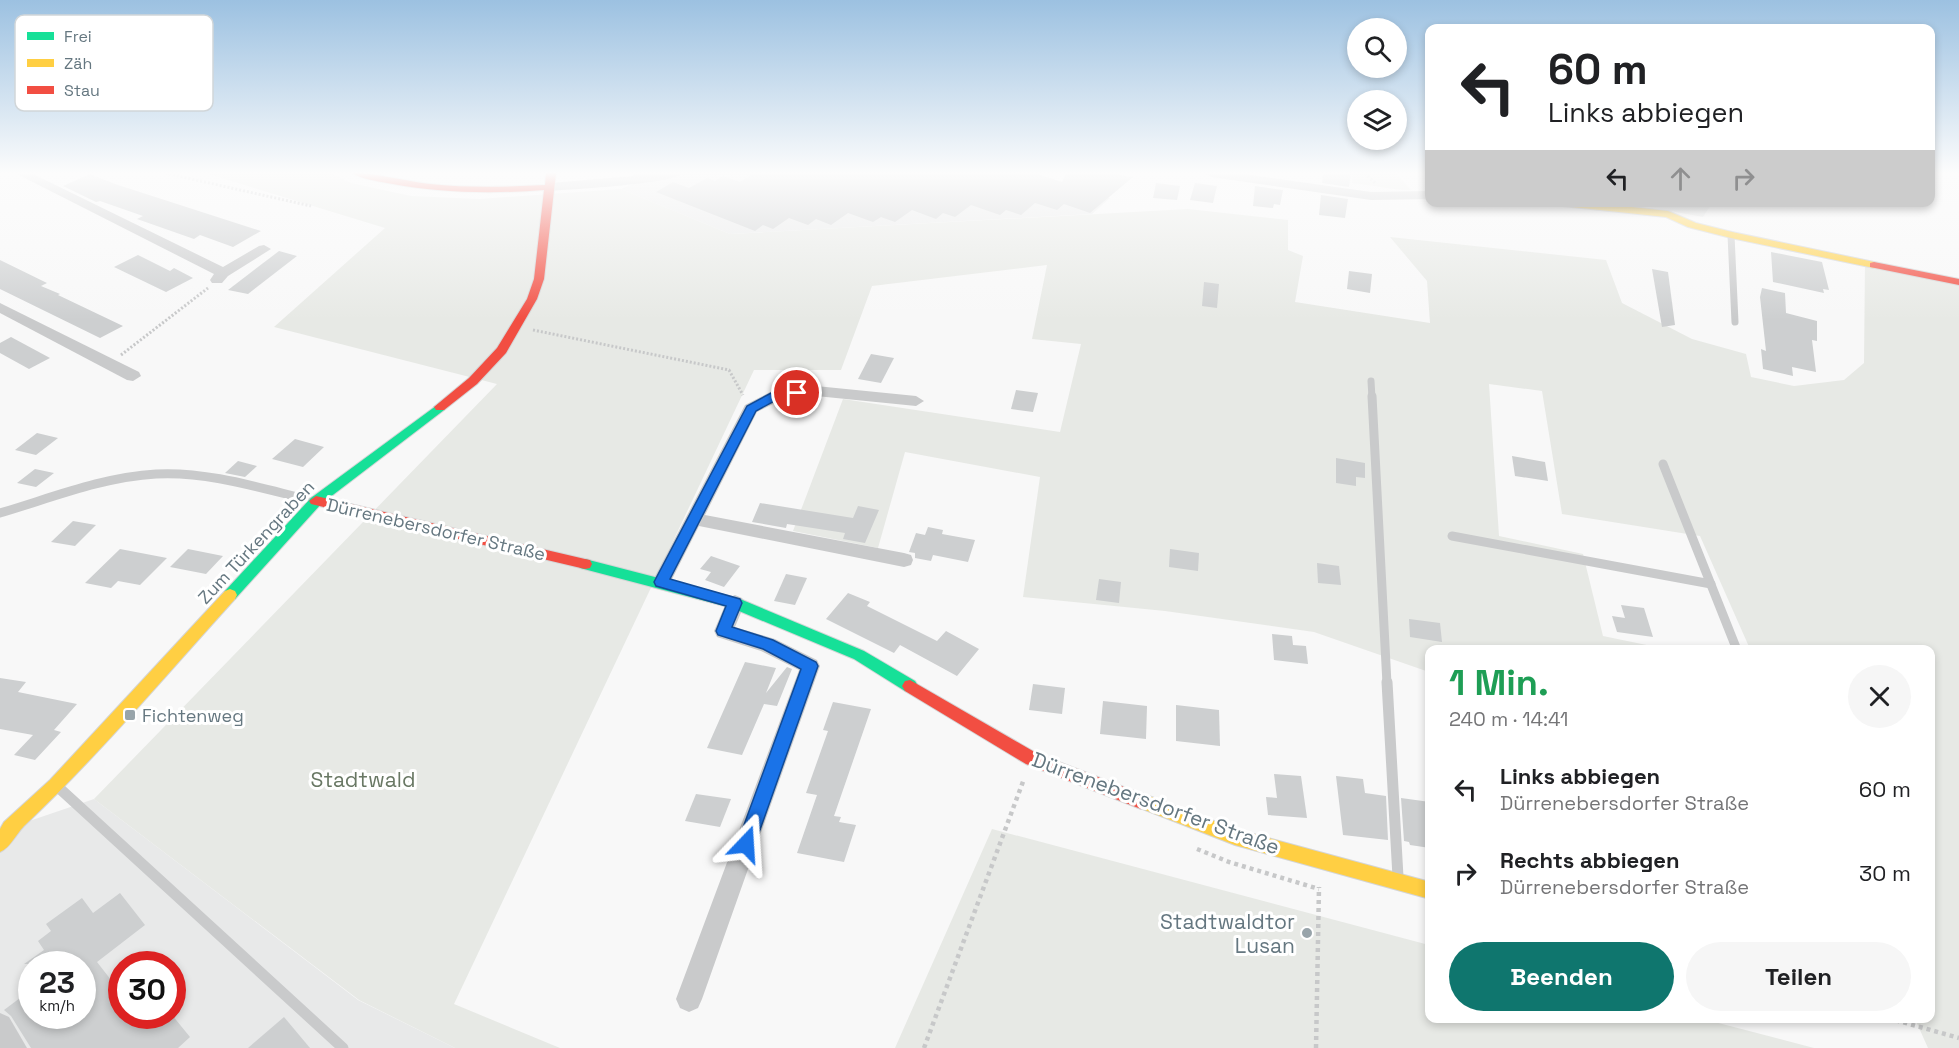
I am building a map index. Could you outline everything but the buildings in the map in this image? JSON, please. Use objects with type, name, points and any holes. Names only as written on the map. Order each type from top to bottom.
[{"type":"street","points":[[111,222],[217,280],[264,249]]},
{"type":"street","name":"Zum Türkengraben","points":[[0,844],[5,823],[56,785],[316,501],[473,381],[502,350],[518,327],[539,279],[546,222]]},
{"type":"street","points":[[1685,222],[1731,235],[1959,282]]},
{"type":"street","points":[[0,306],[133,376]]},
{"type":"street","points":[[661,582],[751,409],[778,395],[816,391],[916,401]]},
{"type":"street","name":"Dürrenebersdorfer Straße","points":[[316,501],[661,582],[735,603],[860,655],[1032,759],[1235,837],[1425,890]]},
{"type":"street","points":[[694,519],[904,560]]},
{"type":"street","points":[[689,999],[810,666],[768,645],[724,631],[735,603]]},
{"type":"street","points":[[0,1026],[14,1048]]},
{"type":"lane","points":[[1731,235],[1735,322]]},
{"type":"lane","points":[[1371,381],[1398,882]]},
{"type":"lane","points":[[1663,464],[1735,645]]},
{"type":"lane","name":"Dürrenebersdorfer Straße","points":[[0,513],[126,478],[155,474],[184,474],[316,501]]},
{"type":"lane","points":[[1452,536],[1711,584]]},
{"type":"lane","points":[[56,785],[343,1048]]},
{"type":"path","points":[[122,354],[217,280]]},
{"type":"path","points":[[518,327],[729,370],[751,409]]},
{"type":"path","points":[[924,1048],[1024,778]]},
{"type":"path","points":[[1316,1048],[1319,889]]},
{"type":"path","points":[[1906,1023],[1959,1038]]},
{"type":"shaded area","points":[[701,222],[949,222],[730,234]]},
{"type":"shaded area","points":[[94,799],[358,1000],[455,1048],[0,1048],[0,831]]},
{"type":"green space","name":"Stadtwald","points":[[365,222],[701,222],[730,234],[952,222],[1288,222],[1288,250],[1303,256],[1295,302],[1430,323],[1427,281],[1390,237],[1606,260],[1622,303],[1692,339],[1746,354],[1751,377],[1794,386],[1844,380],[1864,363],[1865,263],[1959,283],[1959,1048],[1928,1048],[1917,1023],[1935,1023],[1935,645],[1748,645],[1700,536],[1562,514],[1542,391],[1489,384],[1499,536],[1583,554],[1603,636],[1647,645],[1425,645],[1425,671],[1314,632],[1165,611],[1023,597],[1040,477],[905,452],[878,548],[793,531],[843,399],[1060,432],[1081,344],[1032,339],[1047,265],[872,286],[841,370],[754,370],[454,1004],[560,1048],[455,1048],[359,1000],[94,799],[497,384],[274,327],[385,228]]},
{"type":"green space","points":[[992,829],[1425,944],[1425,1023],[1718,1023],[1814,1048],[895,1048]]},
{"type":"traffic: fast","points":[[230,595],[316,501],[440,407]]},
{"type":"traffic: fast","points":[[585,564],[735,603],[859,655],[910,686]]},
{"type":"traffic: slow","points":[[1685,222],[1731,235],[1874,265]]},
{"type":"traffic: slow","points":[[0,844],[10,828],[56,785],[230,595]]},
{"type":"traffic: slow","points":[[1141,801],[1235,837],[1425,890]]},
{"type":"traffic: jam","points":[[440,407],[473,381],[502,350],[532,299],[539,279],[545,222]]},
{"type":"traffic: jam","points":[[1874,265],[1959,282]]},
{"type":"traffic: jam","points":[[316,501],[585,564]]},
{"type":"traffic: jam","points":[[910,686],[1032,759],[1141,801]]},
{"type":"place","name":"Fichtenweg","points":[[130,715]]},
{"type":"place","name":"Stadtwaldtor Lusan","points":[[1307,933]]},
{"type":"route","points":[[746,844],[810,666],[768,645],[724,631],[735,603],[661,582],[751,409],[778,395],[797,393]]}]
